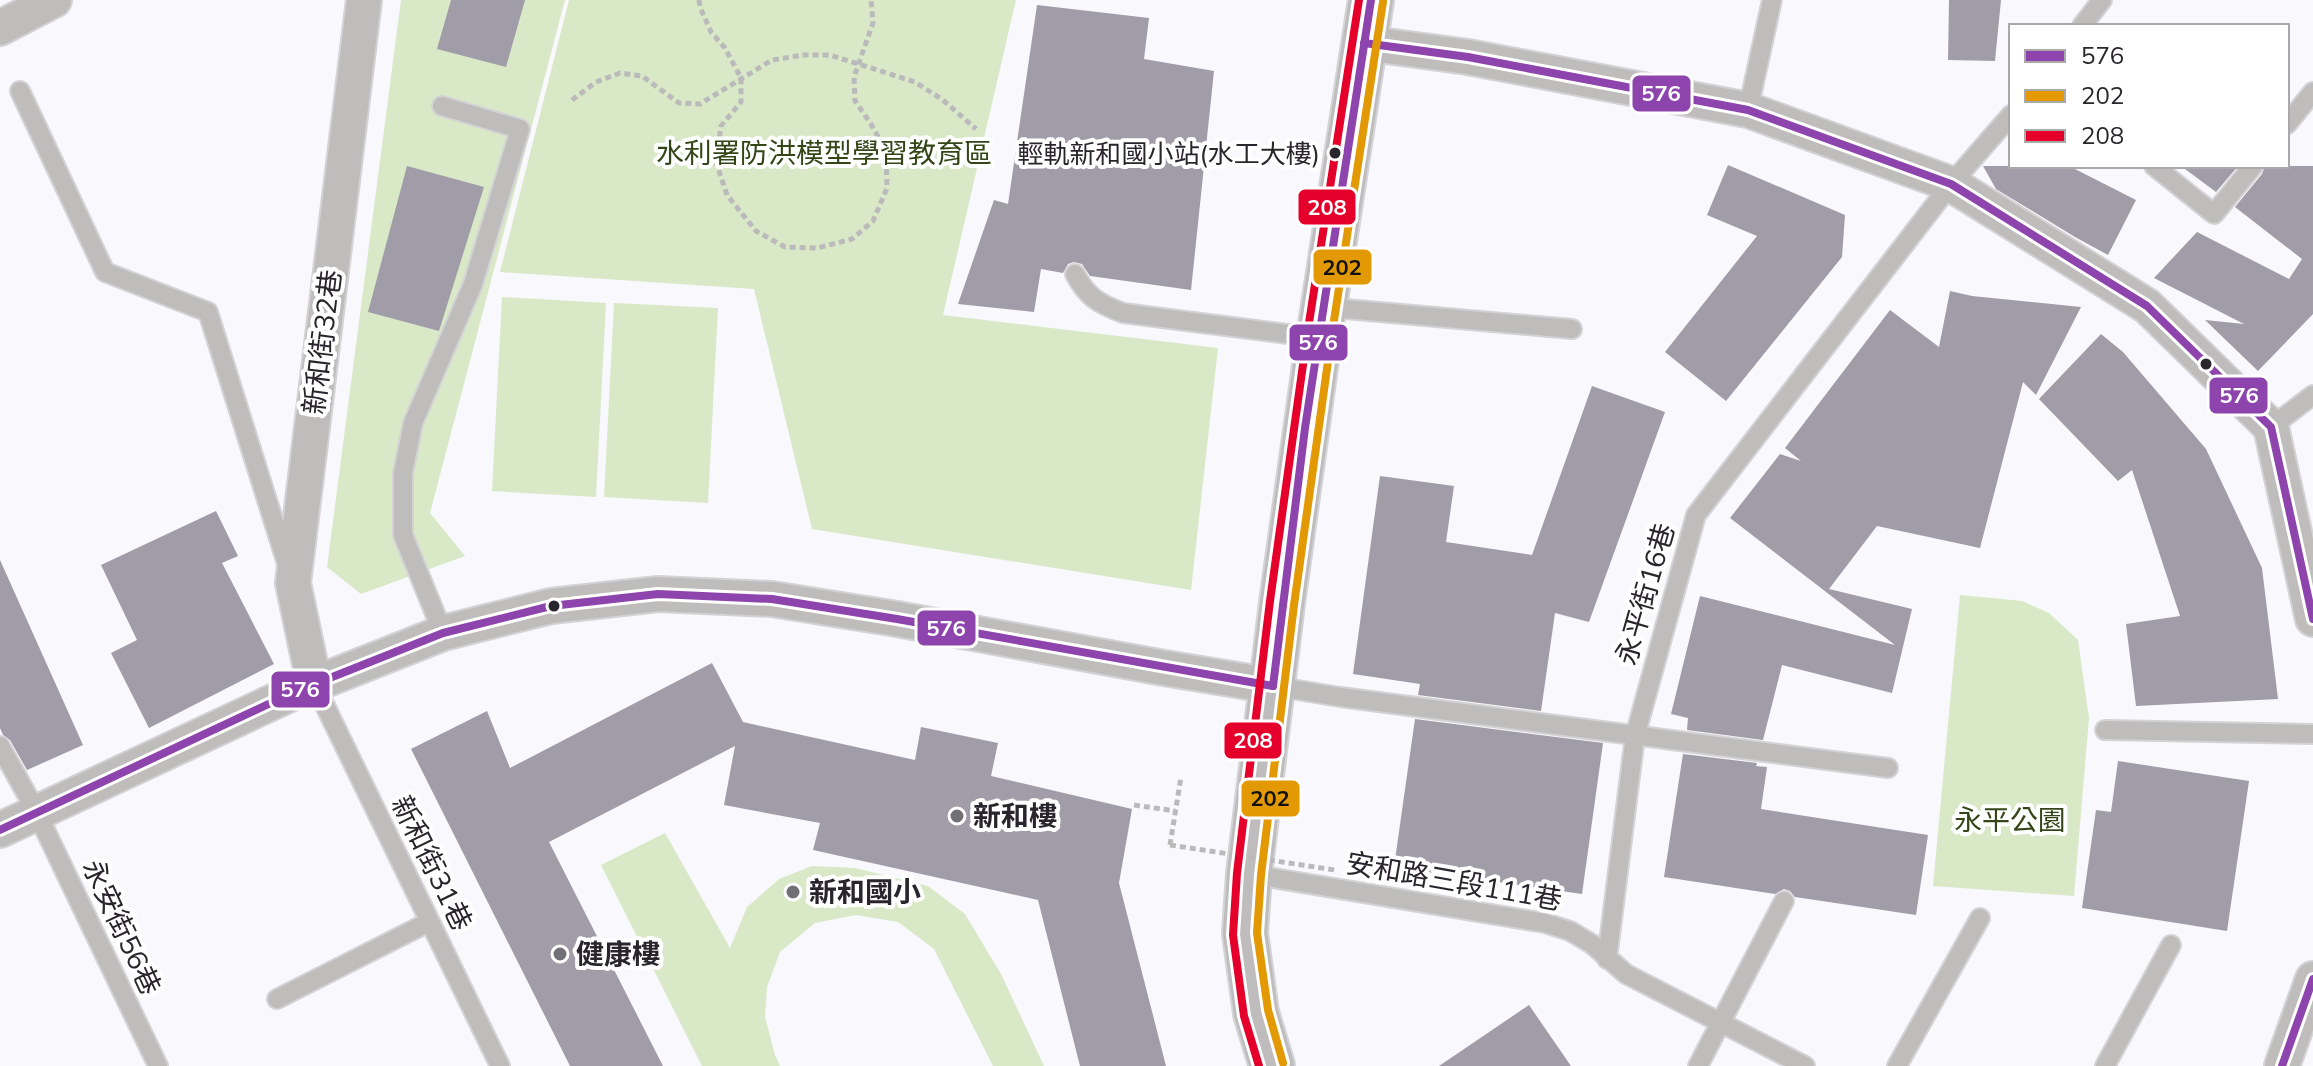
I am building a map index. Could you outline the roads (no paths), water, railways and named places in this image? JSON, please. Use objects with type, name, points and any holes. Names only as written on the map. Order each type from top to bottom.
[{"type":"main road","points":[[1272,1066],[1256,1013],[1245,933],[1249,874],[1321,323],[1371,0]]},
{"type":"street","points":[[0,28],[54,0]]},
{"type":"street","name":"新和街32巷","points":[[314,683],[293,583],[364,0]]},
{"type":"street","points":[[1364,43],[1468,57],[1748,110],[1951,184],[2147,306],[2271,427],[2313,619]]},
{"type":"street","points":[[0,830],[314,683],[443,633],[551,606],[658,594],[772,599],[1273,686]]},
{"type":"street","points":[[2282,1066],[2313,979]]},
{"type":"lane","points":[[1748,110],[1772,0]]},
{"type":"lane","points":[[2084,24],[2102,0]]},
{"type":"lane","points":[[20,91],[105,272],[208,312],[293,583]]},
{"type":"lane","points":[[2289,122],[2313,92]]},
{"type":"lane","points":[[442,106],[520,129],[473,284],[413,423],[403,473],[403,535],[443,633]]},
{"type":"lane","name":"永平街16巷","points":[[1607,959],[1635,736],[1696,515],[1951,184],[2009,117]]},
{"type":"lane","points":[[2156,168],[2214,214],[2251,168]]},
{"type":"lane","points":[[1075,274],[1084,290],[1102,305],[1123,313],[1321,323],[1572,329]]},
{"type":"lane","points":[[2271,427],[2313,395]]},
{"type":"lane","name":"新和街31巷","points":[[314,683],[500,1066]]},
{"type":"lane","points":[[1273,686],[1888,768]]},
{"type":"lane","points":[[2105,730],[2313,734]]},
{"type":"lane","name":"永安街56巷","points":[[0,746],[36,811],[158,1066]]},
{"type":"lane","name":"安和路三段111巷","points":[[1249,874],[1545,923],[1570,931],[1592,944],[1626,974],[1805,1066]]},
{"type":"lane","points":[[1698,1066],[1784,901]]},
{"type":"lane","points":[[1897,1066],[1980,918]]},
{"type":"lane","points":[[277,999],[429,922]]},
{"type":"lane","points":[[2105,1066],[2171,945]]},
{"type":"place","name":"輕軌新和國小站(水工大樓)","points":[[1335,153]]},
{"type":"place","name":"新和樓","points":[[957,816]]},
{"type":"place","name":"新和國小","points":[[793,892]]},
{"type":"place","name":"健康樓","points":[[560,954]]},
{"type":"park label","name":"水利署防洪模型學習教育區","points":[[824,153]]},
{"type":"park label","name":"永平公園","points":[[2010,820]]}]
